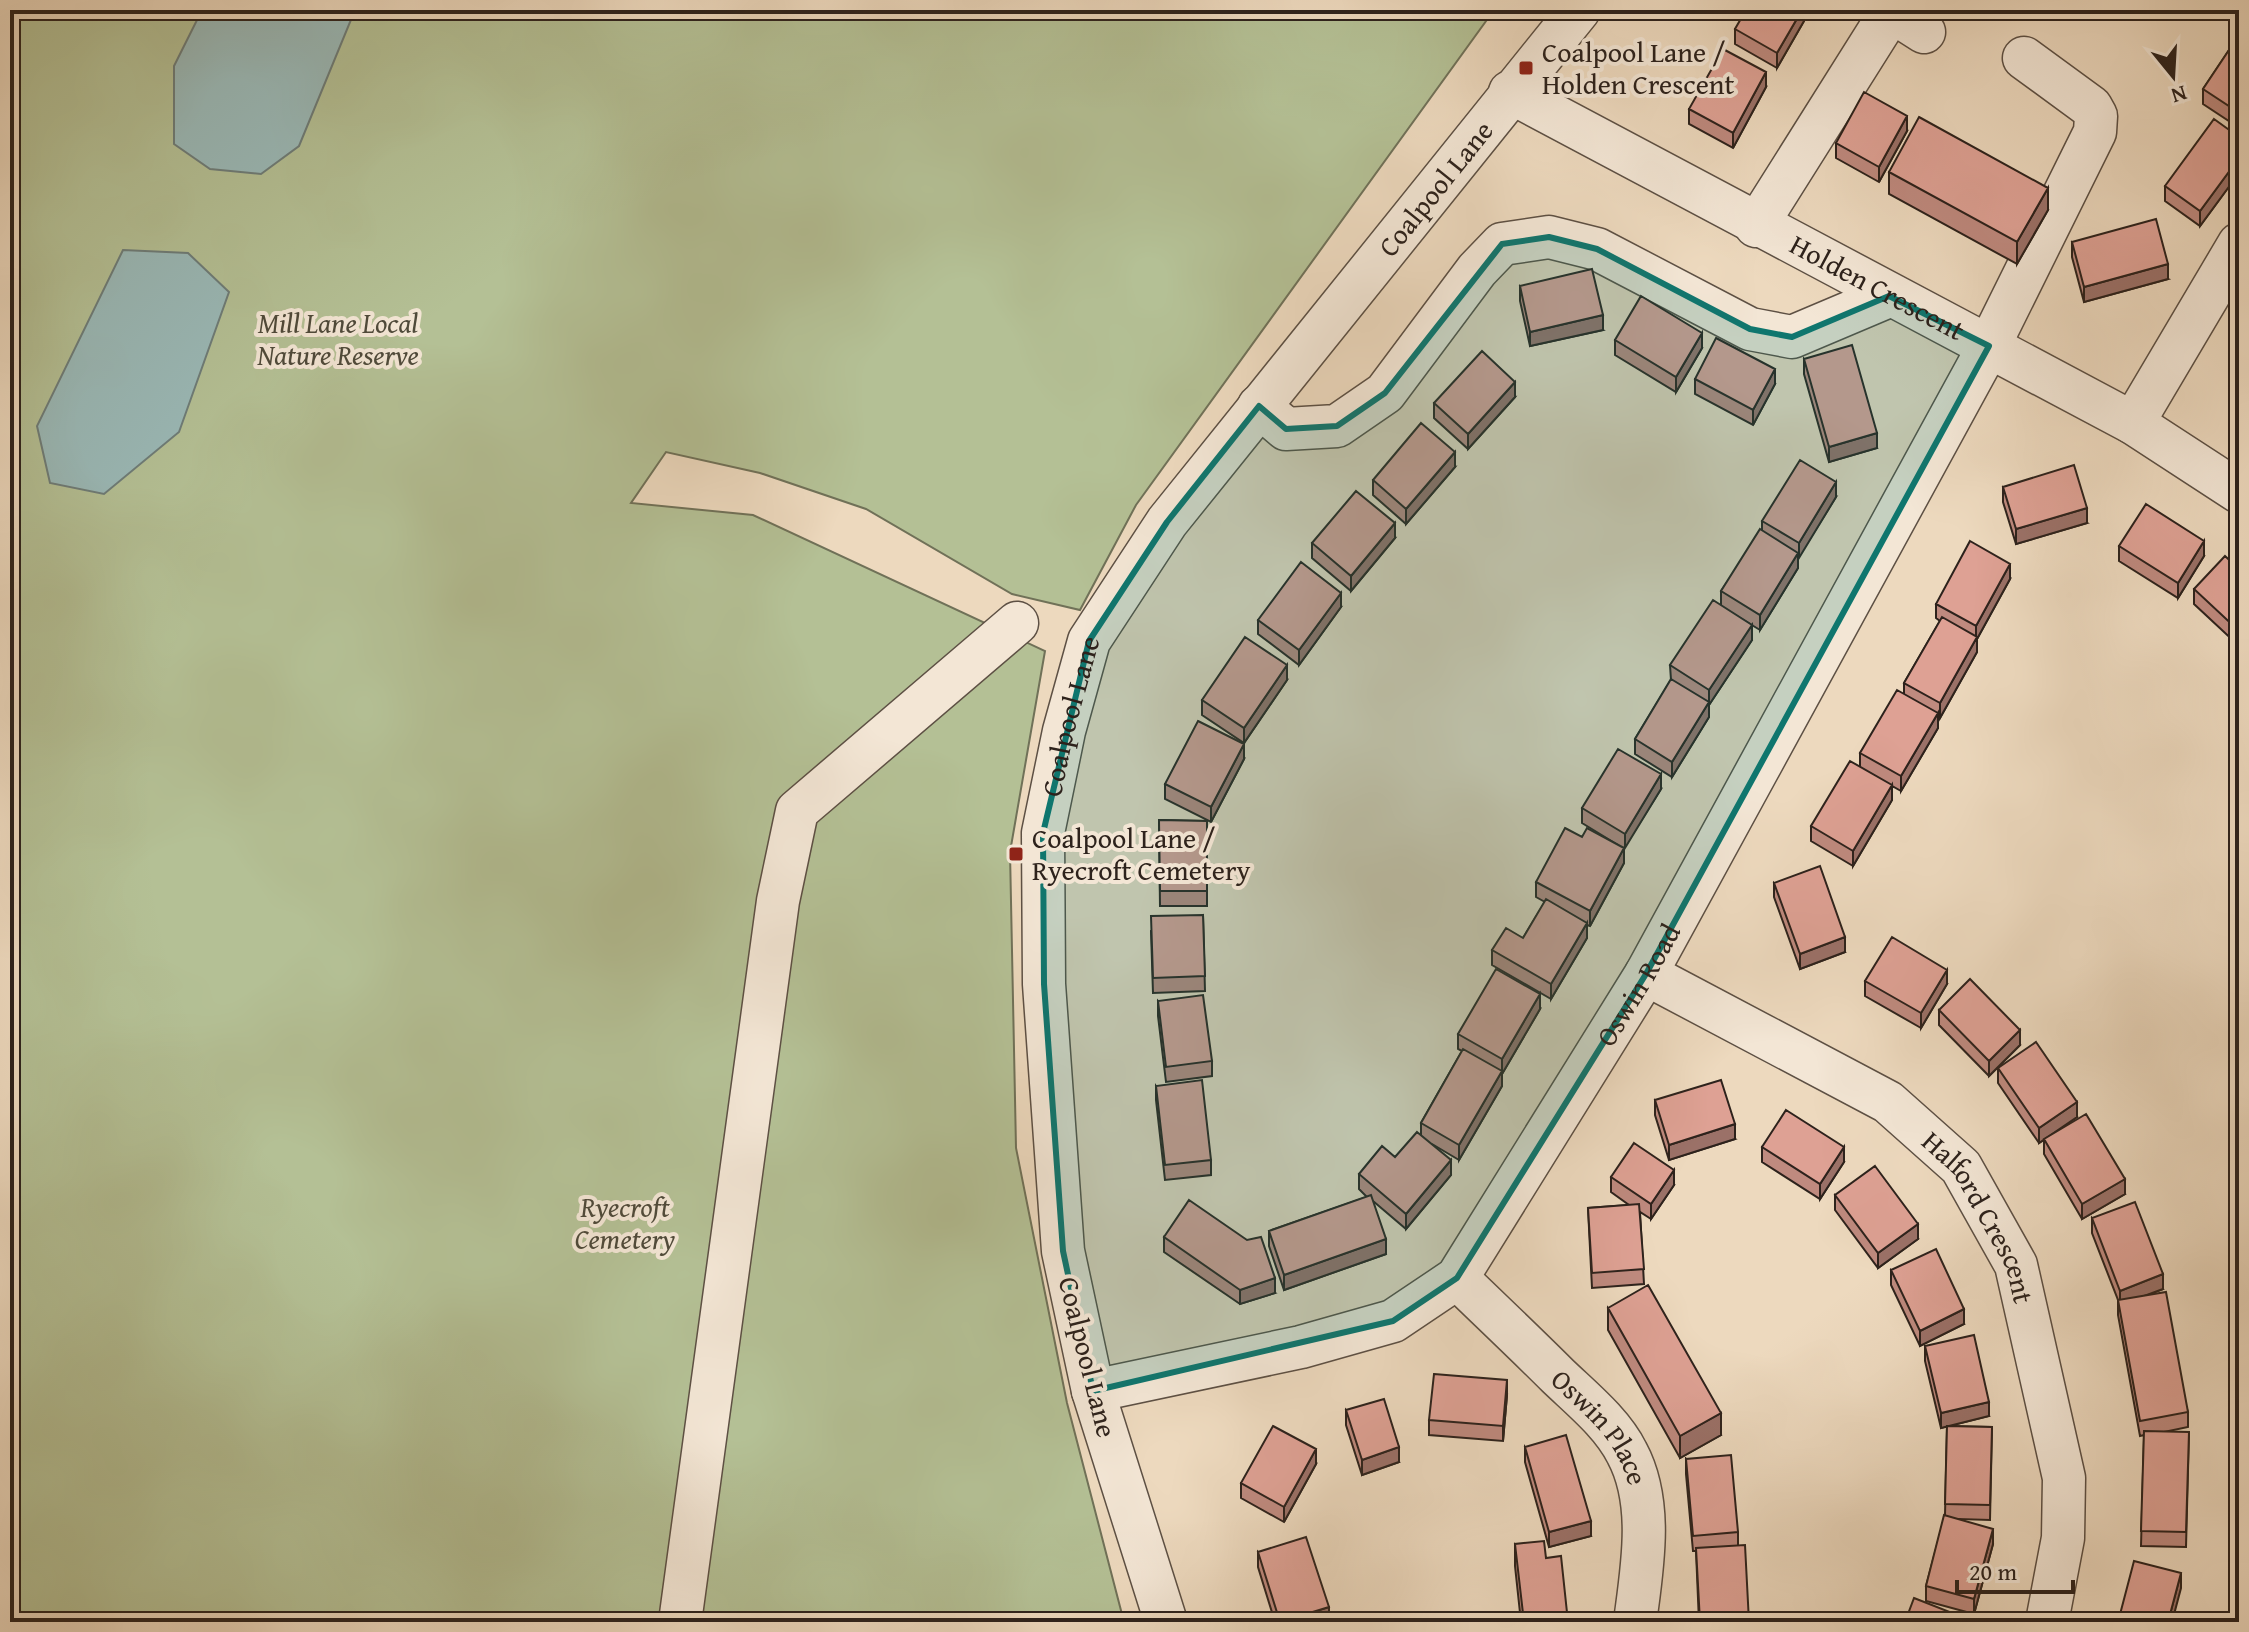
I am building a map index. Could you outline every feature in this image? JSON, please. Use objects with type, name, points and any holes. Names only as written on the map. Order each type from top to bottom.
[{"type":"street","name":"Coalpool Lane","points":[[1166,1622],[1093,1391],[1063,1251],[1044,984],[1043,833],[1064,731],[1089,641],[1167,522],[1579,10]]},
{"type":"street","points":[[1756,226],[1902,18]]},
{"type":"street","name":"Oswin Road","points":[[1093,1391],[1301,1347],[1393,1321],[1457,1278],[1646,974],[1989,346],[2095,132],[2096,116],[2091,107],[2024,58]]},
{"type":"street","name":"Holden Crescent","points":[[1510,92],[1756,226],[2133,423],[2239,492]]},
{"type":"street","points":[[1259,406],[1286,429],[1337,426],[1385,393],[1477,270],[1502,244],[1549,237],[1597,249],[1750,329],[1792,337],[1889,296]]},
{"type":"street","points":[[2133,423],[2239,244]]},
{"type":"street","points":[[680,1622],[778,901],[797,811],[1017,623]]},
{"type":"street","name":"Halford Crescent","points":[[1646,974],[1888,1102],[1961,1167],[2016,1265],[2064,1478],[2063,1538],[2047,1622]]},
{"type":"street","name":"Oswin Place","points":[[1457,1278],[1597,1413],[1627,1453],[1638,1488],[1644,1552],[1635,1622]]},
{"type":"highlighted area","points":[[1549,237],[1597,249],[1750,329],[1792,337],[1889,296],[1989,346],[1646,974],[1457,1278],[1393,1321],[1093,1391],[1063,1251],[1044,984],[1043,833],[1089,641],[1167,522],[1259,406],[1286,429],[1337,426],[1385,393],[1502,244]]},
{"type":"green space","points":[[10,10],[1494,10],[1136,505],[1080,610],[1012,594],[866,509],[760,473],[666,452],[631,503],[753,515],[1045,651],[1010,852],[1016,1148],[1067,1403],[1124,1622],[10,1622]]},
{"type":"water","points":[[202,10],[355,10],[299,146],[261,174],[210,169],[174,144],[174,66]]},
{"type":"water","points":[[123,250],[188,253],[229,292],[179,432],[104,494],[50,483],[37,426]]},
{"type":"building","points":[[1746,10],[1802,10],[1777,53],[1735,29]]},
{"type":"building","points":[[2239,35],[2239,110],[2238,112],[2203,89]]},
{"type":"building","points":[[1723,49],[1766,72],[1733,133],[1689,109]]},
{"type":"building","points":[[1864,92],[1907,116],[1879,167],[1836,143]]},
{"type":"building","points":[[1919,117],[2048,188],[2017,242],[1889,172]]},
{"type":"building","points":[[2214,119],[2239,137],[2239,158],[2200,211],[2165,186]]},
{"type":"building","points":[[2156,219],[2168,264],[2084,287],[2072,242]]},
{"type":"building","points":[[1592,269],[1603,315],[1530,332],[1520,286]]},
{"type":"building","points":[[1641,296],[1702,333],[1676,377],[1615,340]]},
{"type":"building","points":[[1716,338],[1775,369],[1753,410],[1695,379]]},
{"type":"building","points":[[1852,345],[1877,433],[1829,447],[1804,359]]},
{"type":"building","points":[[1482,351],[1515,382],[1468,434],[1434,403]]},
{"type":"building","points":[[1421,423],[1455,452],[1406,509],[1373,480]]},
{"type":"building","points":[[1800,460],[1836,482],[1799,543],[1762,521]]},
{"type":"building","points":[[2074,465],[2087,508],[2016,529],[2003,487]]},
{"type":"building","points":[[1356,491],[1395,523],[1351,576],[1312,543]]},
{"type":"building","points":[[2146,504],[2204,541],[2178,583],[2119,546]]},
{"type":"building","points":[[1760,529],[1798,553],[1760,615],[1721,591]]},
{"type":"building","points":[[1970,541],[2010,564],[1976,626],[1936,604]]},
{"type":"building","points":[[2225,556],[2239,569],[2239,631],[2194,589]]},
{"type":"building","points":[[1301,562],[1341,593],[1299,650],[1258,620]]},
{"type":"building","points":[[1713,600],[1752,625],[1709,690],[1670,665]]},
{"type":"building","points":[[1942,617],[1977,637],[1940,703],[1904,683]]},
{"type":"building","points":[[1245,637],[1287,665],[1244,728],[1202,700]]},
{"type":"building","points":[[1671,679],[1709,702],[1672,762],[1635,739]]},
{"type":"building","points":[[1897,690],[1938,713],[1901,776],[1860,753]]},
{"type":"building","points":[[1198,721],[1244,744],[1211,807],[1165,784]]},
{"type":"building","points":[[1618,749],[1661,774],[1625,834],[1582,808]]},
{"type":"building","points":[[1850,761],[1892,785],[1853,851],[1811,826]]},
{"type":"building","points":[[1159,820],[1207,821],[1207,891],[1160,891]]},
{"type":"building","points":[[1565,828],[1582,837],[1587,828],[1624,848],[1590,911],[1536,882]]},
{"type":"building","points":[[1820,866],[1845,937],[1800,954],[1774,883]]},
{"type":"building","points":[[1546,899],[1587,923],[1551,984],[1492,950],[1506,928],[1523,938]]},
{"type":"building","points":[[1203,915],[1205,976],[1153,978],[1151,916]]},
{"type":"building","points":[[1892,937],[1947,970],[1921,1013],[1865,981]]},
{"type":"building","points":[[1496,969],[1540,994],[1502,1059],[1458,1034]]},
{"type":"building","points":[[1970,979],[2020,1030],[1989,1061],[1939,1010]]},
{"type":"building","points":[[1203,995],[1212,1061],[1166,1067],[1158,1001]]},
{"type":"building","points":[[2036,1042],[2077,1102],[2039,1128],[1998,1068]]},
{"type":"building","points":[[1463,1049],[1502,1071],[1459,1145],[1421,1123]]},
{"type":"building","points":[[1202,1080],[1211,1160],[1165,1165],[1156,1086]]},
{"type":"building","points":[[1721,1080],[1735,1124],[1669,1145],[1655,1100]]},
{"type":"building","points":[[1786,1110],[1844,1147],[1820,1184],[1762,1147]]},
{"type":"building","points":[[2086,1114],[2125,1179],[2082,1204],[2044,1139]]},
{"type":"building","points":[[1417,1132],[1451,1160],[1406,1214],[1359,1174],[1382,1146],[1395,1157]]},
{"type":"building","points":[[1634,1143],[1674,1170],[1651,1204],[1611,1177]]},
{"type":"building","points":[[1875,1166],[1918,1224],[1878,1253],[1835,1195]]},
{"type":"building","points":[[1371,1195],[1386,1239],[1284,1275],[1269,1231]]},
{"type":"building","points":[[1189,1200],[1247,1240],[1261,1237],[1275,1278],[1240,1290],[1164,1237]]},
{"type":"building","points":[[2135,1202],[2163,1274],[2120,1291],[2092,1218]]},
{"type":"building","points":[[1639,1204],[1644,1269],[1592,1273],[1588,1208]]},
{"type":"building","points":[[1936,1249],[1964,1309],[1920,1331],[1891,1270]]},
{"type":"building","points":[[1648,1285],[1721,1413],[1680,1436],[1608,1308]]},
{"type":"building","points":[[2166,1292],[2188,1412],[2140,1421],[2118,1300]]},
{"type":"building","points":[[1974,1335],[1989,1402],[1941,1413],[1925,1346]]},
{"type":"building","points":[[1434,1374],[1507,1380],[1503,1426],[1429,1420]]},
{"type":"building","points":[[1384,1399],[1399,1447],[1362,1460],[1346,1410]]},
{"type":"building","points":[[1273,1426],[1316,1449],[1284,1507],[1241,1483]]},
{"type":"building","points":[[1947,1426],[1992,1427],[1990,1505],[1945,1504]]},
{"type":"building","points":[[2144,1431],[2189,1432],[2186,1532],[2141,1531]]},
{"type":"building","points":[[1566,1435],[1591,1521],[1549,1532],[1525,1447]]},
{"type":"building","points":[[1731,1455],[1738,1532],[1693,1536],[1686,1459]]},
{"type":"building","points":[[1944,1515],[1993,1529],[1974,1599],[1926,1586]]},
{"type":"building","points":[[1306,1537],[1329,1607],[1280,1622],[1258,1552]]},
{"type":"building","points":[[1544,1541],[1546,1558],[1561,1556],[1568,1622],[1524,1622],[1515,1544]]},
{"type":"building","points":[[1745,1545],[1749,1622],[1700,1622],[1696,1548]]},
{"type":"building","points":[[2134,1561],[2181,1573],[2168,1622],[2118,1622]]},
{"type":"building","points":[[1914,1598],[1965,1618],[1964,1622],[1905,1622]]},
{"type":"place","name":"Coalpool Lane / Holden Crescent","points":[[1526,68]]},
{"type":"place","name":"Coalpool Lane / Ryecroft Cemetery","points":[[1016,854]]},
{"type":"park label","name":"Mill Lane Local Nature Reserve","points":[[338,339]]},
{"type":"park label","name":"Ryecroft Cemetery","points":[[625,1223]]}]
